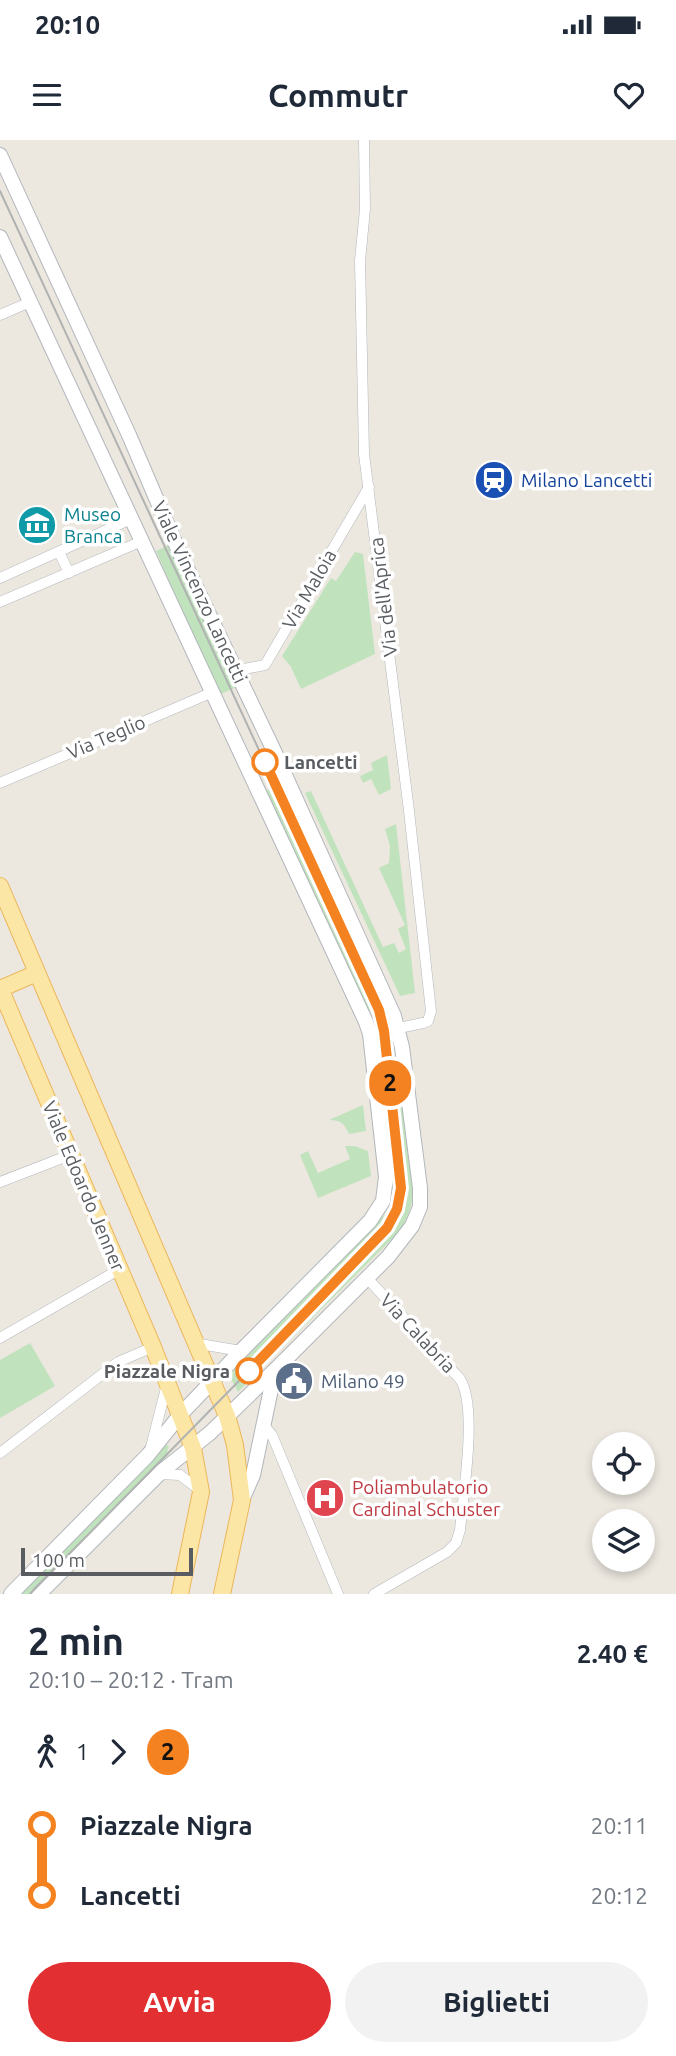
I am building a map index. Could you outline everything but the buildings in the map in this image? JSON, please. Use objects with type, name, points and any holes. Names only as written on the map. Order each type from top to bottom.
[{"type":"main road","name":"Viale Vincenzo Lancetti","points":[[0,155],[398,1029],[420,1203],[416,1220],[407,1234],[367,1278]]},
{"type":"main road","name":"Viale Vincenzo Lancetti","points":[[0,237],[370,1034],[386,1177],[383,1201],[370,1221],[241,1351]]},
{"type":"main road","name":"Viale Edoardo Jenner","points":[[0,887],[227,1416],[235,1445],[242,1500],[222,1594]]},
{"type":"main road","name":"Viale Edoardo Jenner","points":[[37,973],[0,989],[153,1347],[193,1448],[201,1492]]},
{"type":"main road","points":[[39,1594],[158,1474],[193,1448],[367,1278]]},
{"type":"main road","points":[[11,1594],[148,1455],[180,1415],[241,1351]]},
{"type":"main road","points":[[242,1500],[252,1479],[275,1370]]},
{"type":"main road","points":[[180,1594],[201,1492]]},
{"type":"street","name":"Via dell'Aprica","points":[[364,140],[365,209],[360,275],[364,454],[430,1012],[428,1021],[398,1029]]},
{"type":"street","points":[[0,315],[30,302]]},
{"type":"street","name":"Via Maloia","points":[[235,667],[244,669],[265,665],[369,486]]},
{"type":"street","points":[[0,578],[131,519]]},
{"type":"street","points":[[0,602],[142,541]]},
{"type":"street","points":[[59,552],[69,573]]},
{"type":"street","name":"Via Teglio","points":[[0,783],[213,692]]},
{"type":"street","points":[[370,1034],[398,1029]]},
{"type":"street","points":[[0,1182],[70,1155]]},
{"type":"street","points":[[0,1338],[120,1269]]},
{"type":"street","name":"Via Calabria","points":[[367,1278],[460,1379],[467,1393],[469,1413],[460,1531],[456,1543],[447,1552],[373,1594]]},
{"type":"street","points":[[194,1343],[241,1351]]},
{"type":"street","points":[[0,1452],[118,1362],[153,1347]]},
{"type":"street","points":[[148,1455],[167,1383]]},
{"type":"street","points":[[264,1425],[272,1435],[338,1594]]},
{"type":"street","points":[[158,1474],[180,1475],[201,1492]]},
{"type":"green space","points":[[171,544],[239,686],[219,695],[156,551]]},
{"type":"green space","points":[[355,552],[363,554],[375,654],[301,689],[291,667],[282,656],[331,578],[336,581]]},
{"type":"green space","points":[[387,755],[391,789],[379,795],[371,779],[363,783],[360,776],[373,770],[371,763]]},
{"type":"green space","points":[[283,783],[383,1004],[369,1011],[265,791]]},
{"type":"green space","points":[[311,791],[383,947],[394,943],[399,953],[406,949],[398,929],[405,925],[379,868],[389,863],[390,846],[385,829],[396,824],[415,993],[400,996],[305,793]]},
{"type":"green space","points":[[396,1046],[413,1180],[413,1196],[407,1218],[393,1238],[238,1392],[229,1375],[388,1211],[393,1179],[379,1055]]},
{"type":"green space","points":[[363,1105],[366,1131],[349,1134],[342,1123],[329,1120]]},
{"type":"green space","points":[[345,1146],[355,1146],[368,1151],[371,1176],[318,1198],[300,1155],[308,1151],[318,1173],[350,1159]]},
{"type":"green space","points":[[30,1343],[55,1386],[0,1418],[0,1360]]},
{"type":"green space","points":[[165,1443],[169,1447],[169,1454],[34,1594],[17,1594]]},
{"type":"tram line","points":[[0,191],[378,1007],[384,1031],[401,1178],[397,1209],[380,1237],[30,1594]]},
{"type":"tram line","name":"2","points":[[249,1371],[380,1237],[393,1219],[401,1188],[382,1018],[265,762]]},
{"type":"place","name":"Milano Lancetti","points":[[494,480]]},
{"type":"place","name":"Museo Branca","points":[[37,525]]},
{"type":"place","name":"Lancetti","points":[[265,762]]},
{"type":"place","name":"Piazzale Nigra","points":[[249,1371]]},
{"type":"place","name":"Milano 49","points":[[294,1381]]},
{"type":"place","name":"Poliambulatorio Cardinal Schuster","points":[[325,1498]]}]
